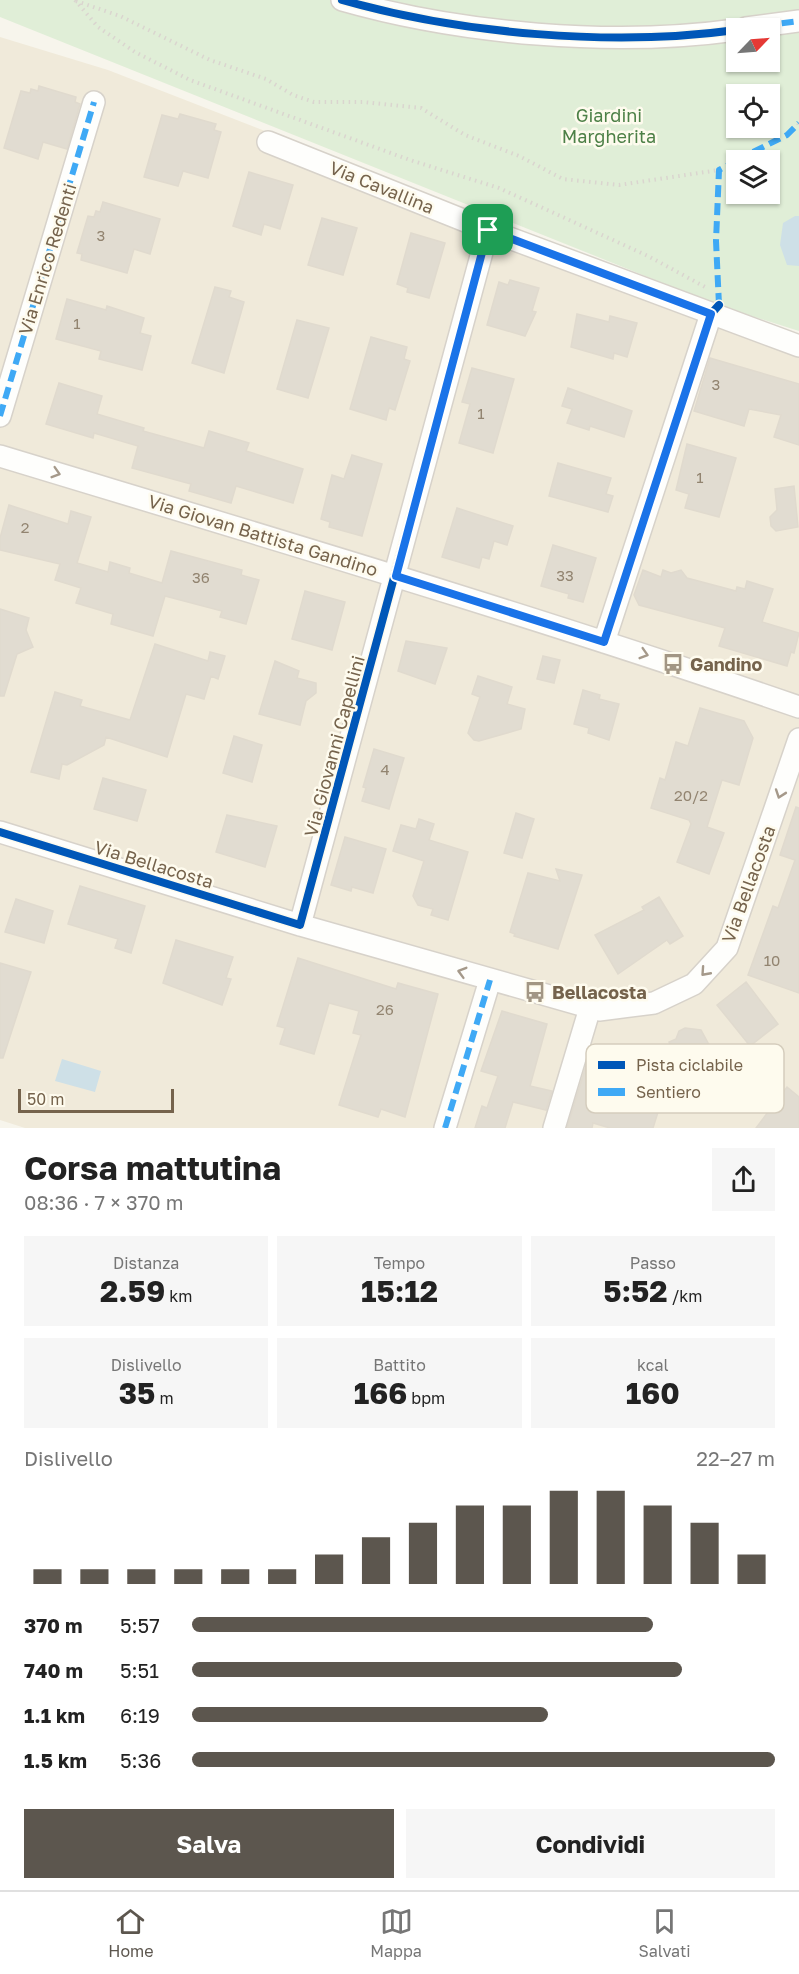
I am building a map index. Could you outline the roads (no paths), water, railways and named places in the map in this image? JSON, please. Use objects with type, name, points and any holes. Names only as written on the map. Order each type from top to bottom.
[{"type":"street","points":[[342,0],[453,24],[577,36],[693,36],[726,31]]},
{"type":"street","points":[[780,24],[799,21]]},
{"type":"street","name":"Via Enrico Redenti","points":[[0,416],[94,102]]},
{"type":"street","name":"Via Cavallina","points":[[268,142],[488,230],[799,346]]},
{"type":"street","name":"Via Giovanni Capellini","points":[[300,925],[488,230]]},
{"type":"street","points":[[604,642],[711,314]]},
{"type":"street","name":"Via Giovan Battista Gandino","points":[[0,456],[396,576],[799,707]]},
{"type":"street","name":"Via Bellacosta","points":[[0,832],[300,925],[599,1010],[654,1003],[694,984],[727,948],[799,739]]},
{"type":"street","points":[[445,1128],[490,980]]},
{"type":"street","points":[[554,1128],[590,1008]]},
{"type":"place","name":"Gandino","points":[[673,664]]},
{"type":"place","name":"Bellacosta","points":[[535,992]]},
{"type":"park label","name":"Giardini Margherita","points":[[609,125]]}]
